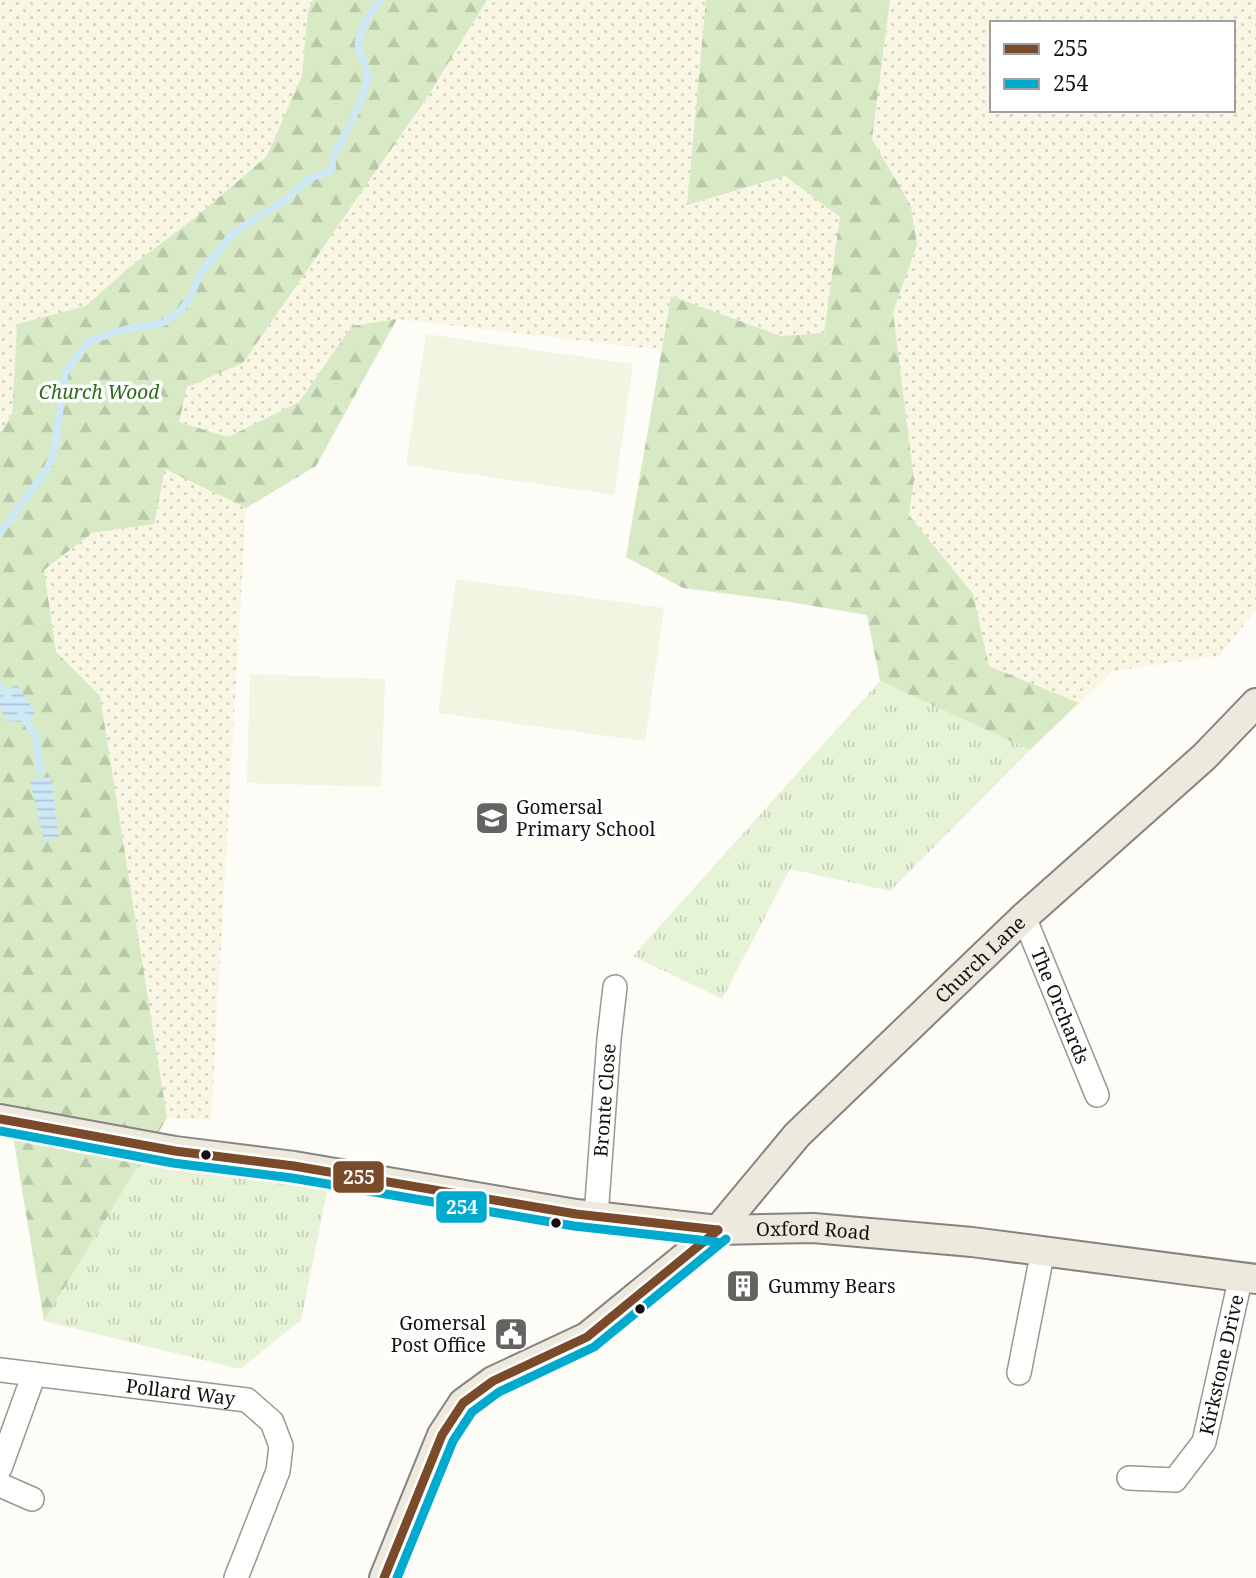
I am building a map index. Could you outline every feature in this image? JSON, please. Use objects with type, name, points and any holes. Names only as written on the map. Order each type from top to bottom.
[{"type":"main road","name":"Church Lane","points":[[384,1578],[442,1435],[463,1402],[493,1381],[587,1337],[718,1230],[797,1135],[1024,917],[1204,757],[1256,703]]},
{"type":"main road","name":"Oxford Road","points":[[0,1119],[175,1151],[294,1166],[596,1216],[718,1230],[813,1228],[1043,1250],[1248,1278]]},
{"type":"street","name":"The Orchards","points":[[1024,917],[1097,1095]]},
{"type":"street","name":"Bronte Close","points":[[596,1216],[615,987]]},
{"type":"street","points":[[1018,1373],[1043,1250]]},
{"type":"street","name":"Kirkstone Drive","points":[[1129,1478],[1175,1480],[1204,1442],[1248,1278]]},
{"type":"street","name":"Pollard Way","points":[[0,1370],[247,1400],[272,1422],[281,1446],[278,1471],[236,1578]]},
{"type":"street","points":[[0,1468],[34,1374]]},
{"type":"street","points":[[0,1485],[32,1499]]},
{"type":"shaded area","points":[[0,0],[313,0],[308,11],[302,75],[267,156],[197,216],[126,270],[86,307],[17,324],[12,415],[0,432]]},
{"type":"shaded area","points":[[487,0],[706,0],[687,205],[785,176],[841,217],[824,334],[781,336],[671,296],[661,350],[397,319],[352,326],[299,402],[228,437],[179,422],[187,387],[243,363],[428,96]]},
{"type":"shaded area","points":[[890,0],[1256,0],[1256,610],[1219,656],[1113,671],[1079,703],[989,666],[973,594],[909,515],[914,480],[893,312],[917,244],[911,206],[872,139]]},
{"type":"shaded area","points":[[165,468],[246,508],[211,1120],[167,1118],[100,697],[56,652],[44,570],[92,533],[154,524]]},
{"type":"green space","name":"Church Wood","points":[[313,0],[487,0],[428,96],[243,363],[187,387],[179,422],[228,437],[299,402],[352,326],[397,319],[316,466],[246,508],[165,469],[154,524],[92,533],[44,570],[56,652],[100,696],[167,1118],[44,1321],[13,1136],[0,1134],[0,432],[12,415],[17,324],[86,306],[126,270],[197,216],[267,156],[302,75],[308,11]]},
{"type":"green space","points":[[706,0],[890,0],[872,139],[911,206],[917,245],[893,312],[914,480],[909,515],[973,594],[989,666],[1079,703],[1030,750],[880,681],[867,615],[683,588],[626,557],[671,296],[781,336],[824,333],[840,217],[785,176],[687,205]]},
{"type":"green space","points":[[426,334],[633,364],[614,495],[406,465]]},
{"type":"green space","points":[[456,579],[664,608],[645,741],[438,713]]},
{"type":"green space","points":[[250,674],[385,679],[381,787],[247,783]]},
{"type":"green space","points":[[880,681],[1030,750],[890,891],[790,869],[722,999],[633,956]]},
{"type":"green space","points":[[140,1162],[328,1187],[301,1320],[240,1369],[44,1321]]},
{"type":"water","points":[[17,684],[35,713],[31,720],[8,721],[0,709],[0,696]]},
{"type":"water","points":[[51,777],[59,838],[44,840],[30,780]]},
{"type":"waterway","points":[[0,533],[47,469],[55,447],[65,373],[88,342],[126,329],[163,323],[182,309],[192,294],[199,275],[233,233],[288,198],[308,179],[332,170],[333,157],[353,119],[367,81],[359,50],[359,37],[380,0]]},
{"type":"waterway","points":[[0,685],[10,699]]},
{"type":"waterway","points":[[21,714],[36,737],[40,772]]},
{"type":"transit line","name":"255","points":[[0,1119],[175,1151],[294,1166],[576,1214],[718,1230]]},
{"type":"transit line","name":"254","points":[[0,1131],[173,1163],[292,1178],[574,1226],[717,1242]]},
{"type":"transit line","name":"255","points":[[384,1578],[442,1435],[463,1403],[493,1381],[587,1337],[718,1230]]},
{"type":"transit line","name":"254","points":[[397,1578],[453,1441],[472,1412],[499,1392],[594,1347],[726,1239]]},
{"type":"place","name":"Gomersal Primary School","points":[[492,818]]},
{"type":"place","name":"Gummy Bears","points":[[743,1286]]},
{"type":"place","name":"Gomersal Post Office","points":[[511,1334]]}]
